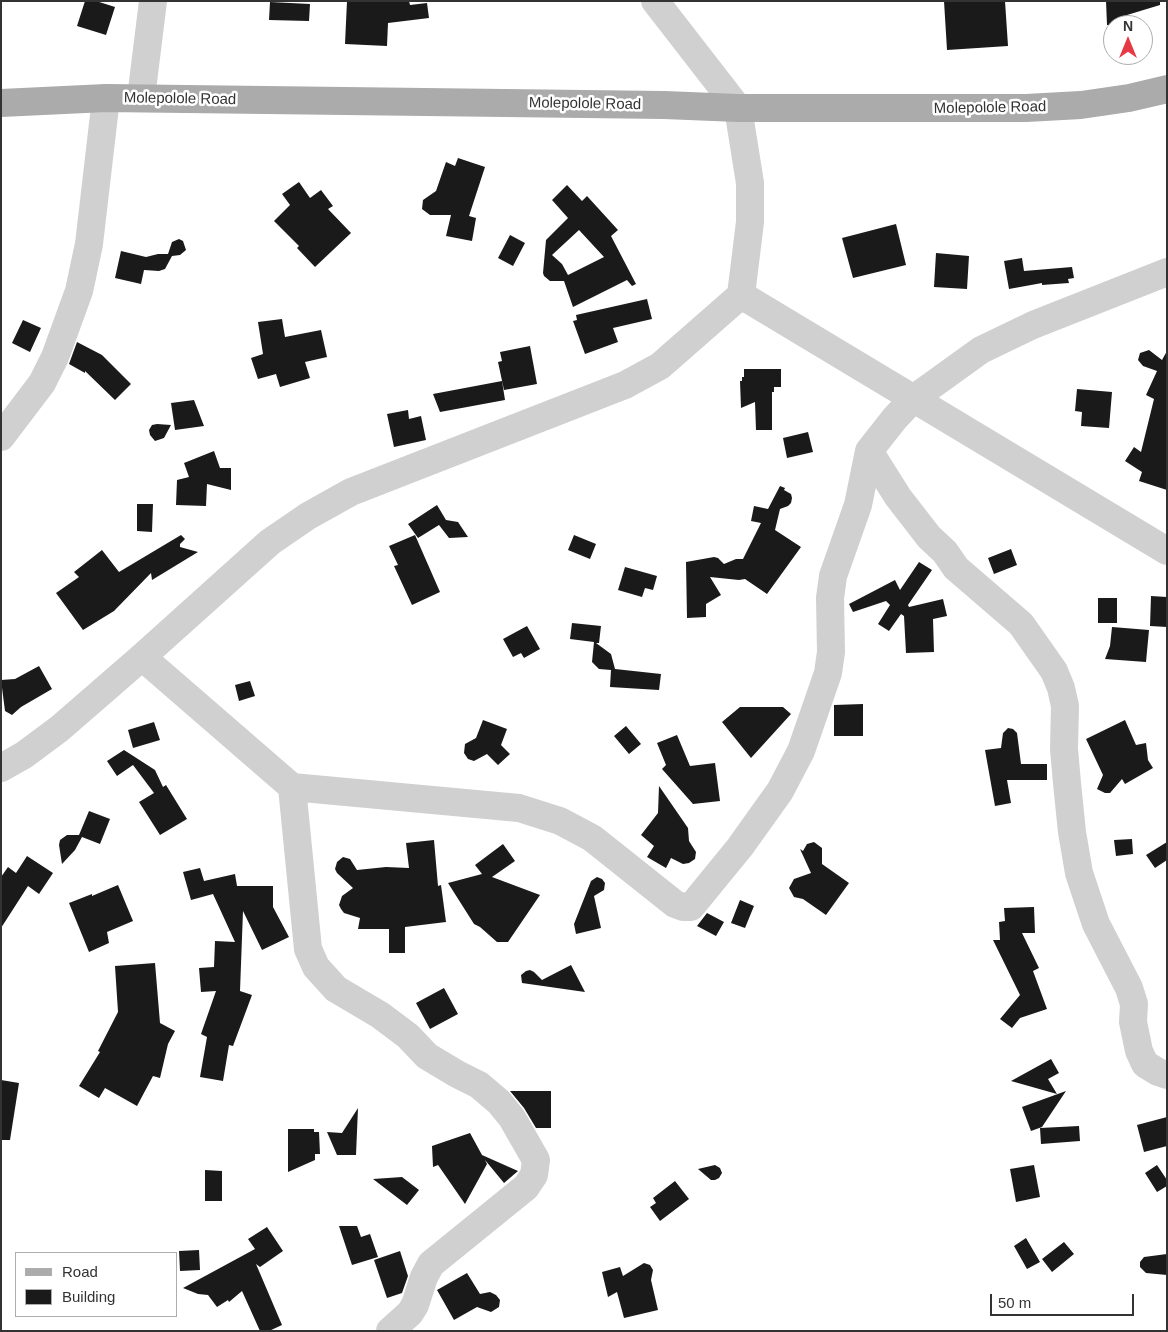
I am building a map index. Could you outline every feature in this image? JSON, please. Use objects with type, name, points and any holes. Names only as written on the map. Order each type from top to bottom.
[{"type":"main road","name":"Molepolole Road","points":[[1,103],[141,98],[664,105],[738,108],[1026,108],[1081,105],[1129,98],[1167,89]]},
{"type":"street","points":[[141,98],[153,1]]},
{"type":"street","points":[[1,768],[24,755],[59,728],[142,657],[270,542],[308,516],[351,492],[625,385],[660,366],[741,295],[750,222],[750,183],[738,108],[655,1]]},
{"type":"street","points":[[1,437],[42,383],[55,357],[79,291],[89,244],[106,98]]},
{"type":"street","points":[[142,657],[292,787],[519,808],[560,821],[592,838],[675,904],[683,908],[691,907],[740,847],[780,791],[801,751],[828,673],[831,652],[830,598],[833,576],[858,505],[869,450],[913,399],[981,350],[1032,326],[1167,272]]},
{"type":"street","points":[[741,295],[1167,551]]},
{"type":"street","points":[[869,450],[898,497],[929,536],[945,552],[956,568],[1021,624],[1054,671],[1061,688],[1065,706],[1065,757],[1072,832],[1079,873],[1096,924],[1129,988],[1134,1004],[1133,1022],[1139,1051],[1145,1064],[1167,1075]]},
{"type":"street","points":[[292,787],[308,949],[316,968],[336,989],[380,1015],[408,1036],[427,1056],[479,1085],[499,1102],[512,1118],[536,1160],[534,1175],[526,1187],[431,1264],[424,1277],[415,1305],[410,1313],[390,1331]]},
{"type":"building","points":[[85,1],[96,1],[115,7],[106,35],[77,26]]},
{"type":"building","points":[[347,1],[409,1],[410,5],[427,3],[429,18],[388,23],[387,46],[345,44]]},
{"type":"building","points":[[944,1],[1005,1],[1008,46],[947,50]]},
{"type":"building","points":[[1106,1],[1160,1],[1160,5],[1127,15],[1107,15]]},
{"type":"building","points":[[270,2],[310,4],[309,21],[269,20]]},
{"type":"building","points":[[458,158],[485,167],[469,216],[476,218],[472,241],[446,236],[451,215],[430,215],[422,209],[423,200],[436,191],[446,162],[455,166]]},
{"type":"building","points":[[299,182],[310,198],[321,190],[333,206],[328,209],[351,233],[315,267],[297,248],[299,246],[274,221],[290,205],[282,194]]},
{"type":"building","points":[[567,185],[582,201],[587,196],[618,230],[611,236],[636,284],[632,286],[627,280],[573,307],[564,281],[550,281],[543,273],[546,240],[568,218],[552,200]],"holes":[[[579,230],[604,257],[568,275],[562,264],[552,255]]]},
{"type":"building","points":[[896,224],[906,265],[853,278],[842,238]]},
{"type":"building","points":[[510,235],[525,243],[513,266],[498,258]]},
{"type":"building","points":[[179,239],[183,241],[186,250],[180,255],[172,256],[165,269],[159,271],[144,270],[141,284],[115,278],[121,251],[146,257],[168,254],[172,242]]},
{"type":"building","points":[[936,253],[969,256],[967,289],[934,287]]},
{"type":"building","points":[[1022,258],[1024,271],[1072,267],[1074,278],[1068,279],[1069,283],[1042,285],[1042,283],[1009,289],[1004,261]]},
{"type":"building","points":[[647,299],[652,319],[613,328],[618,342],[585,354],[573,321],[577,320],[576,315]]},
{"type":"building","points":[[282,319],[285,337],[321,330],[327,357],[305,362],[310,378],[280,387],[276,374],[258,379],[251,358],[263,354],[258,322]]},
{"type":"building","points":[[23,320],[41,328],[30,352],[12,343]]},
{"type":"building","points":[[77,342],[102,355],[131,384],[115,400],[85,371],[85,373],[69,364]]},
{"type":"building","points":[[530,346],[537,384],[504,390],[498,362],[502,361],[500,352]]},
{"type":"building","points":[[1149,350],[1162,360],[1167,351],[1167,490],[1139,481],[1142,472],[1125,461],[1134,447],[1141,452],[1154,399],[1146,395],[1157,371],[1143,366],[1138,360],[1140,353]]},
{"type":"building","points":[[744,369],[781,369],[781,387],[774,387],[774,392],[772,392],[772,430],[756,430],[755,402],[741,408],[740,381],[744,377]]},
{"type":"building","points":[[502,381],[505,400],[440,412],[433,394]]},
{"type":"building","points":[[1077,389],[1112,392],[1109,428],[1081,426],[1082,412],[1075,411]]},
{"type":"building","points":[[194,400],[204,426],[175,430],[171,403]]},
{"type":"building","points":[[408,410],[409,419],[421,416],[426,440],[394,447],[387,414]]},
{"type":"building","points":[[152,425],[171,425],[164,438],[155,441],[150,435],[149,430]]},
{"type":"building","points":[[808,432],[813,452],[787,458],[783,438]]},
{"type":"building","points":[[214,451],[220,468],[231,468],[231,490],[207,484],[206,506],[176,505],[177,480],[189,477],[184,463]]},
{"type":"building","points":[[780,486],[791,494],[792,498],[788,506],[780,509],[775,530],[801,547],[767,594],[745,579],[710,577],[721,595],[706,604],[706,617],[687,618],[686,562],[714,557],[724,564],[736,559],[743,559],[761,523],[751,521],[754,506],[768,509]]},
{"type":"building","points":[[137,504],[153,504],[152,532],[137,531]]},
{"type":"building","points":[[437,505],[446,520],[458,522],[468,537],[449,538],[439,525],[418,538],[408,524]]},
{"type":"building","points":[[181,535],[185,539],[180,544],[180,547],[198,552],[152,580],[151,573],[114,611],[83,630],[56,593],[79,577],[74,572],[102,550],[119,572]]},
{"type":"building","points":[[415,535],[440,592],[412,605],[394,566],[398,565],[389,546]]},
{"type":"building","points":[[574,535],[596,544],[590,559],[568,550]]},
{"type":"building","points":[[1011,549],[1017,565],[994,574],[988,558]]},
{"type":"building","points":[[919,562],[932,570],[908,605],[909,607],[943,599],[947,616],[933,619],[934,652],[906,653],[904,616],[901,614],[889,631],[878,624],[890,605],[886,601],[853,612],[849,604],[895,580],[900,590]]},
{"type":"building","points":[[625,567],[657,576],[653,590],[645,588],[642,597],[618,590]]},
{"type":"building","points":[[1151,596],[1167,597],[1167,627],[1150,626]]},
{"type":"building","points":[[1098,598],[1117,598],[1117,623],[1098,623]]},
{"type":"building","points":[[572,623],[601,626],[599,643],[596,643],[611,654],[615,669],[661,674],[659,690],[610,687],[611,670],[599,669],[592,662],[594,642],[570,639]]},
{"type":"building","points":[[527,626],[540,649],[524,658],[521,653],[513,657],[503,639]]},
{"type":"building","points":[[1112,627],[1149,630],[1146,662],[1105,659],[1110,646]]},
{"type":"building","points":[[39,666],[52,689],[21,707],[12,715],[5,711],[1,680],[15,679]]},
{"type":"building","points":[[250,681],[255,696],[239,701],[235,685]]},
{"type":"building","points":[[863,704],[863,736],[834,736],[834,705]]},
{"type":"building","points":[[740,707],[783,707],[791,714],[751,758],[722,722]]},
{"type":"building","points":[[483,720],[507,729],[501,745],[510,754],[498,765],[487,754],[474,761],[468,759],[464,753],[465,744],[476,738]]},
{"type":"building","points":[[1125,720],[1136,745],[1146,743],[1148,760],[1153,768],[1125,784],[1122,779],[1110,793],[1105,793],[1097,789],[1103,775],[1086,739]]},
{"type":"building","points":[[154,722],[160,740],[133,748],[128,730]]},
{"type":"building","points":[[626,726],[641,744],[629,754],[614,736]]},
{"type":"building","points":[[1008,728],[1013,729],[1017,733],[1021,764],[1047,764],[1047,780],[1007,780],[1011,803],[995,806],[985,750],[1001,748],[1003,733]]},
{"type":"building","points":[[677,735],[690,766],[715,763],[720,801],[693,804],[662,769],[666,765],[657,743]]},
{"type":"building","points":[[124,750],[155,770],[163,787],[166,785],[187,819],[160,835],[139,802],[154,793],[133,765],[117,776],[107,761]]},
{"type":"building","points":[[659,786],[688,828],[689,841],[696,852],[695,859],[689,863],[683,864],[671,858],[666,868],[647,857],[654,846],[641,835],[658,813]]},
{"type":"building","points":[[89,811],[110,819],[100,844],[82,837],[75,850],[62,864],[60,840],[67,835],[79,835]]},
{"type":"building","points":[[1132,839],[1133,854],[1116,856],[1114,840]]},
{"type":"building","points":[[434,840],[438,886],[441,885],[446,922],[405,927],[405,953],[389,953],[389,929],[358,929],[360,918],[344,913],[341,909],[339,905],[342,896],[353,888],[337,873],[335,869],[337,862],[343,857],[350,859],[357,870],[386,867],[409,868],[406,843]]},
{"type":"building","points":[[814,842],[822,848],[822,864],[849,883],[826,915],[803,899],[794,897],[789,888],[794,879],[811,873],[800,849],[803,851],[807,844]]},
{"type":"building","points":[[1167,842],[1167,860],[1155,868],[1146,855]]},
{"type":"building","points":[[503,844],[515,861],[492,877],[540,895],[508,942],[497,942],[474,924],[448,883],[482,874],[475,865]]},
{"type":"building","points":[[27,856],[53,873],[39,894],[28,886],[1,928],[1,877],[8,867],[16,873]]},
{"type":"building","points":[[200,868],[204,881],[235,874],[237,886],[273,886],[273,907],[289,937],[262,950],[243,911],[240,991],[252,995],[233,1046],[229,1045],[223,1081],[200,1077],[207,1037],[201,1034],[216,991],[201,992],[199,968],[214,967],[215,941],[235,942],[213,894],[191,900],[183,872]]},
{"type":"building","points":[[597,877],[605,883],[604,890],[594,896],[601,928],[576,934],[574,924],[591,881]]},
{"type":"building","points":[[118,885],[133,921],[107,932],[109,943],[89,952],[69,903]]},
{"type":"building","points":[[740,900],[754,906],[745,928],[731,923]]},
{"type":"building","points":[[1034,907],[1035,933],[1022,933],[1039,968],[1033,971],[1047,1009],[1020,1018],[1012,1028],[1000,1019],[1020,995],[993,940],[1000,940],[999,922],[1005,921],[1004,908]]},
{"type":"building","points":[[707,913],[724,922],[716,936],[697,926]]},
{"type":"building","points":[[155,963],[160,1023],[175,1031],[168,1044],[160,1078],[153,1076],[137,1106],[105,1088],[99,1098],[79,1086],[100,1052],[98,1051],[118,1012],[115,966]]},
{"type":"building","points":[[571,965],[585,992],[522,983],[521,975],[526,971],[534,972],[542,980]]},
{"type":"building","points":[[444,988],[458,1014],[430,1029],[416,1003]]},
{"type":"building","points":[[1051,1059],[1059,1073],[1048,1079],[1057,1094],[1011,1081]]},
{"type":"building","points":[[1,1080],[19,1083],[10,1140],[1,1140]]},
{"type":"building","points":[[510,1091],[551,1091],[551,1128],[536,1128],[524,1108]]},
{"type":"building","points":[[1066,1091],[1042,1127],[1031,1131],[1022,1107]]},
{"type":"building","points":[[358,1108],[356,1155],[337,1155],[327,1132],[342,1133]]},
{"type":"building","points":[[1167,1117],[1167,1146],[1144,1152],[1137,1125]]},
{"type":"building","points":[[1079,1126],[1080,1141],[1041,1144],[1040,1128]]},
{"type":"building","points":[[288,1129],[314,1129],[314,1132],[319,1132],[320,1154],[315,1154],[315,1160],[288,1172]]},
{"type":"building","points":[[470,1133],[482,1155],[518,1171],[504,1183],[485,1160],[487,1164],[465,1204],[438,1165],[433,1167],[432,1146]]},
{"type":"building","points":[[715,1165],[720,1168],[722,1173],[715,1180],[711,1180],[698,1169]]},
{"type":"building","points":[[1034,1165],[1040,1197],[1016,1202],[1010,1169]]},
{"type":"building","points":[[1157,1165],[1167,1180],[1167,1186],[1157,1192],[1145,1173]]},
{"type":"building","points":[[205,1170],[222,1171],[222,1201],[205,1201]]},
{"type":"building","points":[[402,1177],[419,1190],[407,1205],[373,1179]]},
{"type":"building","points":[[675,1181],[689,1199],[660,1221],[650,1207],[656,1203],[653,1198]]},
{"type":"building","points":[[339,1226],[357,1226],[361,1237],[370,1234],[378,1257],[352,1265]]},
{"type":"building","points":[[267,1227],[283,1251],[260,1267],[256,1264],[282,1325],[269,1331],[260,1331],[242,1291],[229,1302],[228,1300],[217,1307],[208,1295],[198,1294],[183,1288],[255,1249],[248,1239]]},
{"type":"building","points":[[1026,1238],[1040,1262],[1027,1269],[1014,1246]]},
{"type":"building","points":[[1064,1242],[1074,1254],[1052,1272],[1042,1259]]},
{"type":"building","points":[[199,1250],[200,1270],[180,1271],[179,1251]]},
{"type":"building","points":[[400,1251],[408,1276],[402,1293],[387,1298],[374,1260]]},
{"type":"building","points":[[1167,1254],[1167,1275],[1146,1273],[1140,1267],[1140,1262],[1144,1257]]},
{"type":"building","points":[[644,1263],[650,1265],[653,1270],[651,1280],[658,1310],[624,1318],[617,1292],[608,1297],[602,1272],[620,1267],[623,1276]]},
{"type":"building","points":[[467,1273],[480,1294],[490,1292],[496,1295],[500,1300],[499,1307],[491,1312],[477,1307],[454,1320],[437,1290]]}]
